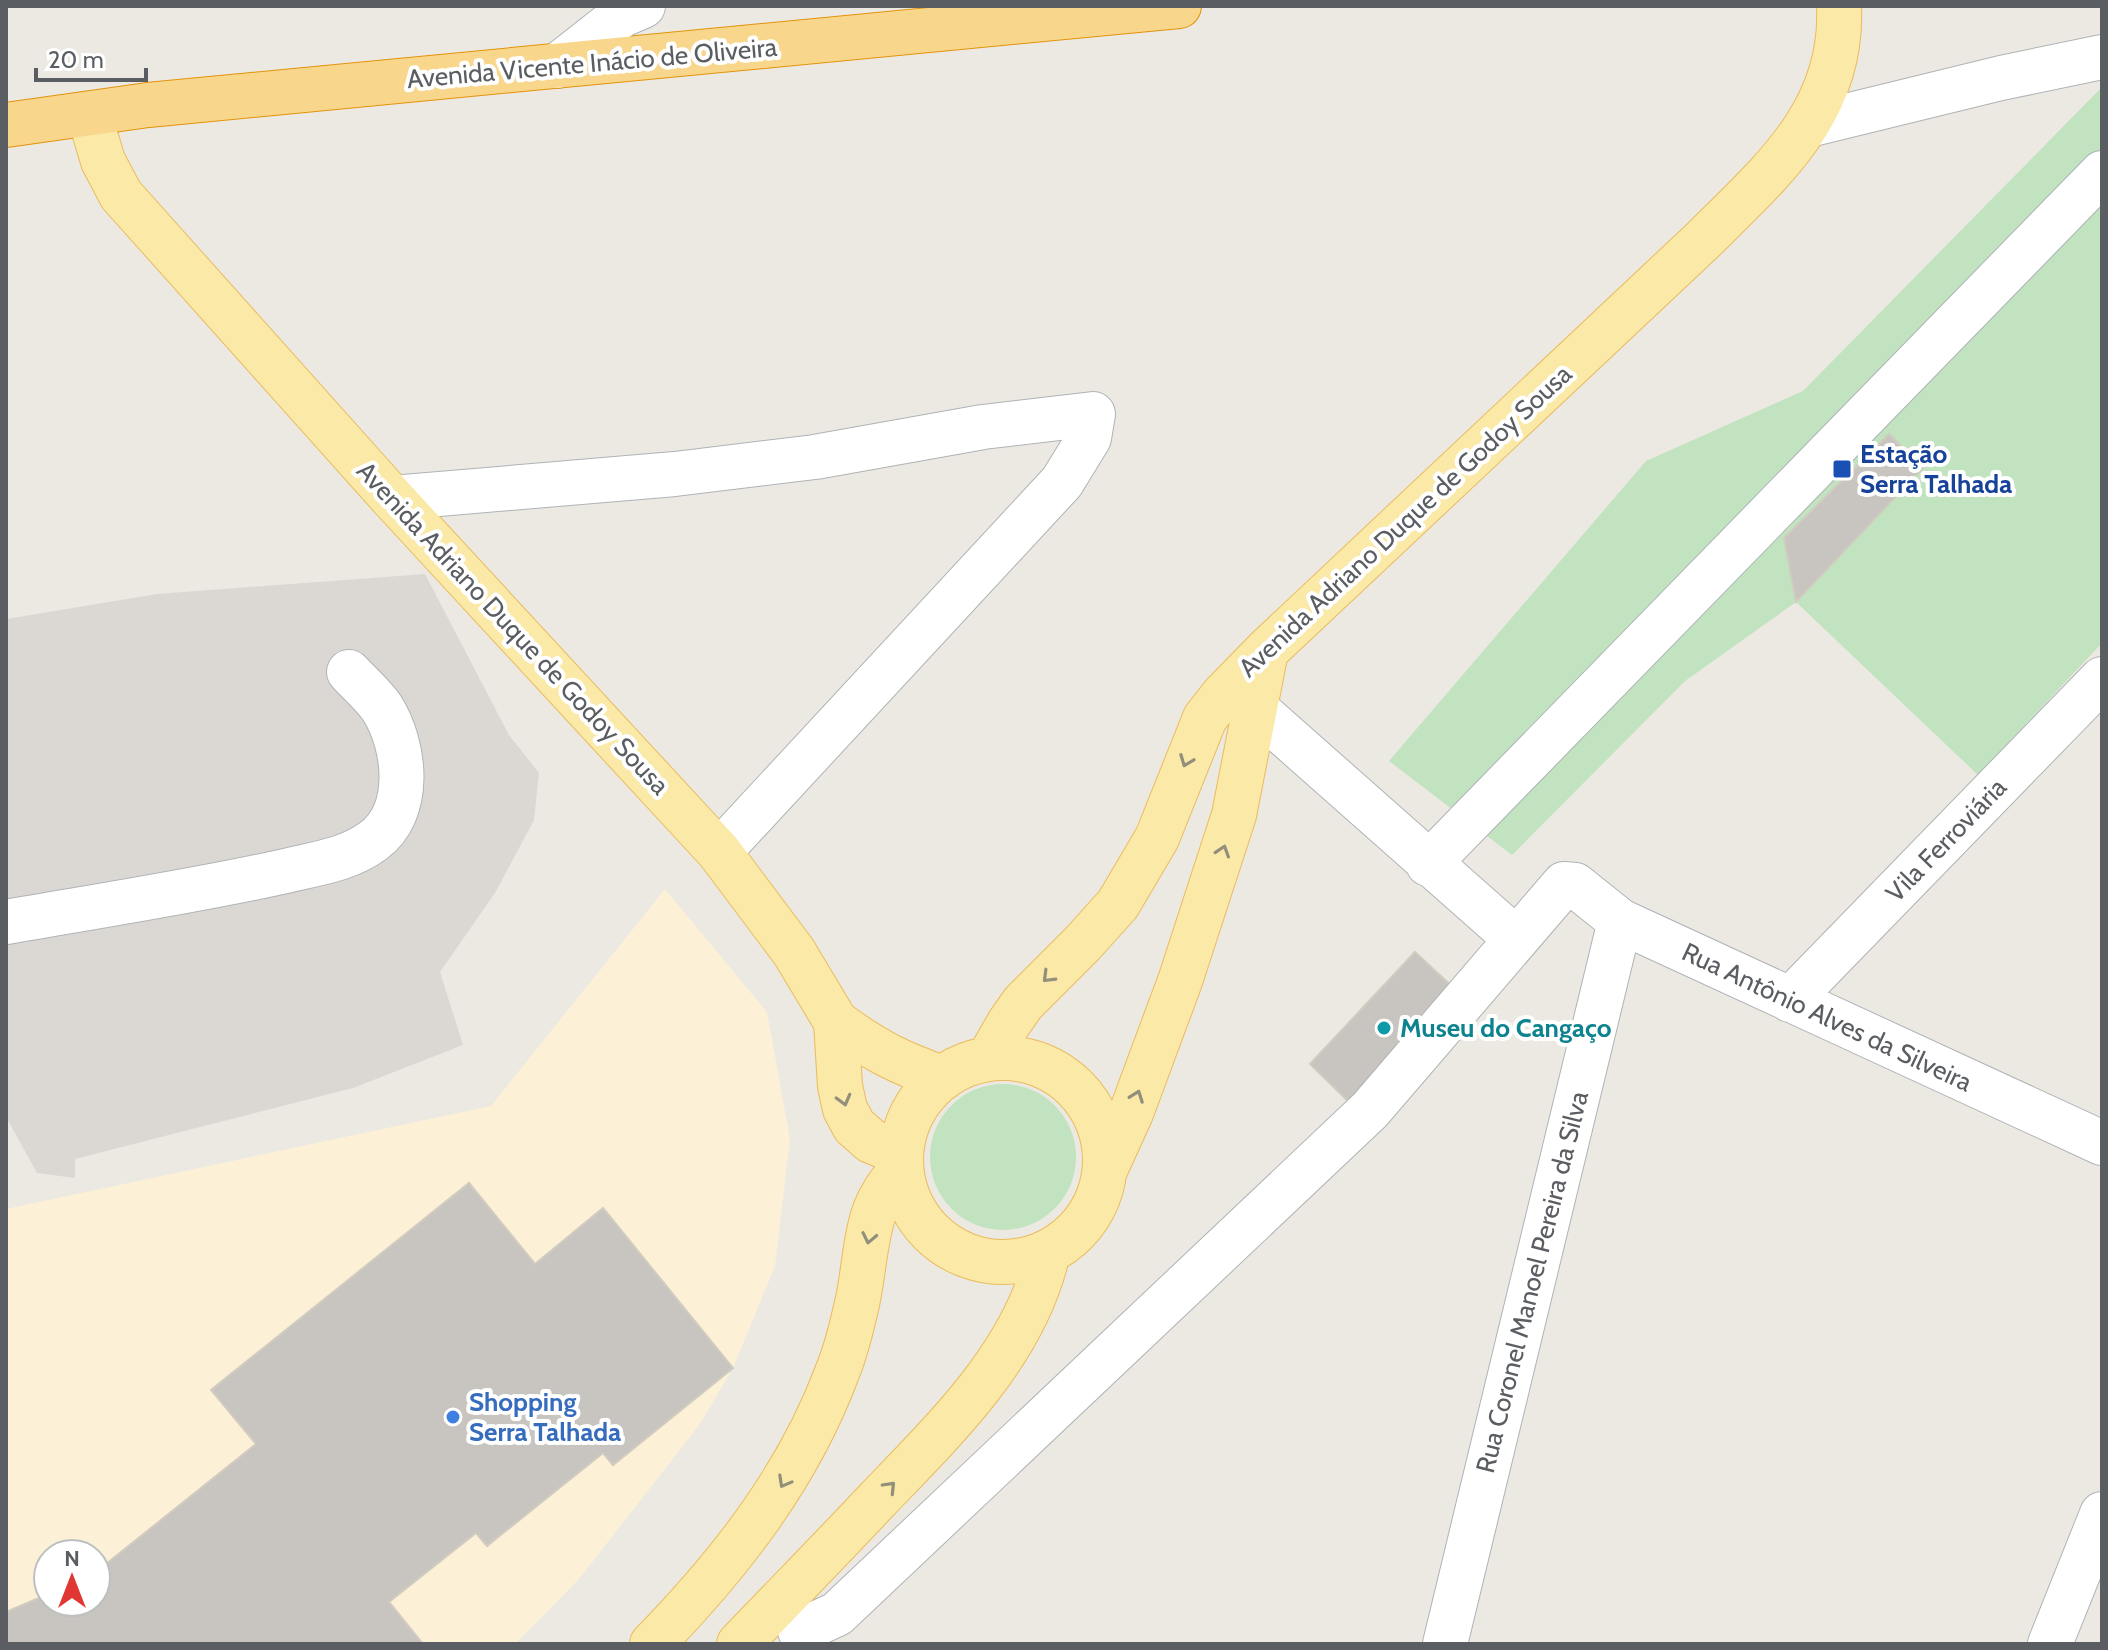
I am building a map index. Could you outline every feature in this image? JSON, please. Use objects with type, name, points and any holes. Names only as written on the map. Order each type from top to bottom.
[{"type":"highway","name":"Avenida Vicente Inácio de Oliveira","points":[[6,125],[148,105],[1179,6]]},
{"type":"main road","name":"Avenida Adriano Duque de Godoy Sousa","points":[[989,1058],[1023,1003],[1118,904],[1139,873],[1157,838],[1205,718],[1240,702],[1266,651],[1703,240],[1766,178],[1809,125],[1829,80],[1840,33],[1839,6]]},
{"type":"main road","name":"Avenida Adriano Duque de Godoy Sousa","points":[[89,114],[103,161],[121,195],[392,498],[719,852],[794,952],[836,1022],[840,1086],[845,1109],[854,1126],[900,1161]]},
{"type":"main road","points":[[900,1161],[919,1220],[945,1245],[978,1260],[1013,1262],[1048,1252],[1077,1231],[1096,1202],[1106,1168],[1131,1113],[1200,921],[1234,815],[1240,702]]},
{"type":"main road","points":[[836,1022],[900,1063],[943,1078]]},
{"type":"main road","points":[[652,1644],[698,1597],[779,1492],[792,1467],[839,1369],[857,1302],[875,1210],[900,1161],[908,1120],[927,1090],[943,1078],[989,1058],[1019,1059],[1048,1068],[1074,1086],[1092,1109],[1103,1138],[1106,1168]]},
{"type":"main road","points":[[739,1644],[951,1422],[1006,1349],[1037,1294],[1048,1252]]},
{"type":"street","points":[[557,66],[622,15],[643,6]]},
{"type":"street","points":[[1809,125],[2102,57]]},
{"type":"street","points":[[1428,864],[2102,173]]},
{"type":"street","points":[[392,498],[675,474],[815,457],[983,427],[1093,414],[1089,438],[1062,482],[719,852]]},
{"type":"street","points":[[6,922],[245,880],[344,857],[374,841],[388,826],[400,802],[397,740],[382,707],[349,672]]},
{"type":"street","name":"Vila Ferroviária","points":[[1790,1000],[2102,679]]},
{"type":"street","points":[[795,1637],[837,1614],[1370,1110],[1516,939],[1240,702]]},
{"type":"street","name":"Rua Antônio Alves da Silveira","points":[[1516,939],[1560,887],[1564,884],[1575,885],[1620,921],[2102,1143]]},
{"type":"street","name":"Rua Coronel Manoel Pereira da Silva","points":[[1445,1644],[1620,921]]},
{"type":"street","points":[[2050,1644],[2102,1514]]},
{"type":"street","points":[[795,1637],[823,1593],[857,1521]]},
{"type":"shaded area","points":[[425,574],[509,735],[539,773],[534,820],[495,893],[440,972],[463,1045],[353,1088],[75,1159],[75,1178],[37,1173],[6,1117],[6,619],[157,594]]},
{"type":"shaded area","points":[[665,889],[767,1012],[790,1139],[775,1266],[733,1368],[700,1424],[579,1579],[515,1644],[6,1644],[6,1209],[491,1106]]},
{"type":"green space","points":[[2102,87],[2102,643],[1978,775],[1796,602],[1685,681],[1512,855],[1389,761],[1646,461],[1803,391]]},
{"type":"green space","points":[[1003,1084],[1031,1089],[1055,1105],[1071,1129],[1076,1157],[1071,1185],[1055,1209],[1031,1225],[1003,1230],[975,1225],[951,1209],[935,1185],[930,1157],[935,1129],[951,1105],[975,1089]]},
{"type":"building","points":[[1889,434],[1923,468],[1796,602],[1784,538]]},
{"type":"building","name":"Museu do Cangaço","points":[[1415,952],[1458,992],[1351,1104],[1310,1064]]},
{"type":"building","name":"Shopping Serra Talhada","points":[[469,1183],[535,1264],[603,1208],[733,1368],[613,1465],[603,1453],[487,1546],[476,1533],[389,1602],[423,1644],[6,1644],[6,1612],[32,1601],[32,1618],[112,1618],[112,1559],[256,1444],[211,1390]]},
{"type":"place","name":"Estação Serra Talhada","points":[[1842,469]]},
{"type":"place","name":"Museu do Cangaço","points":[[1384,1028]]},
{"type":"place","name":"Shopping Serra Talhada","points":[[453,1417]]}]
